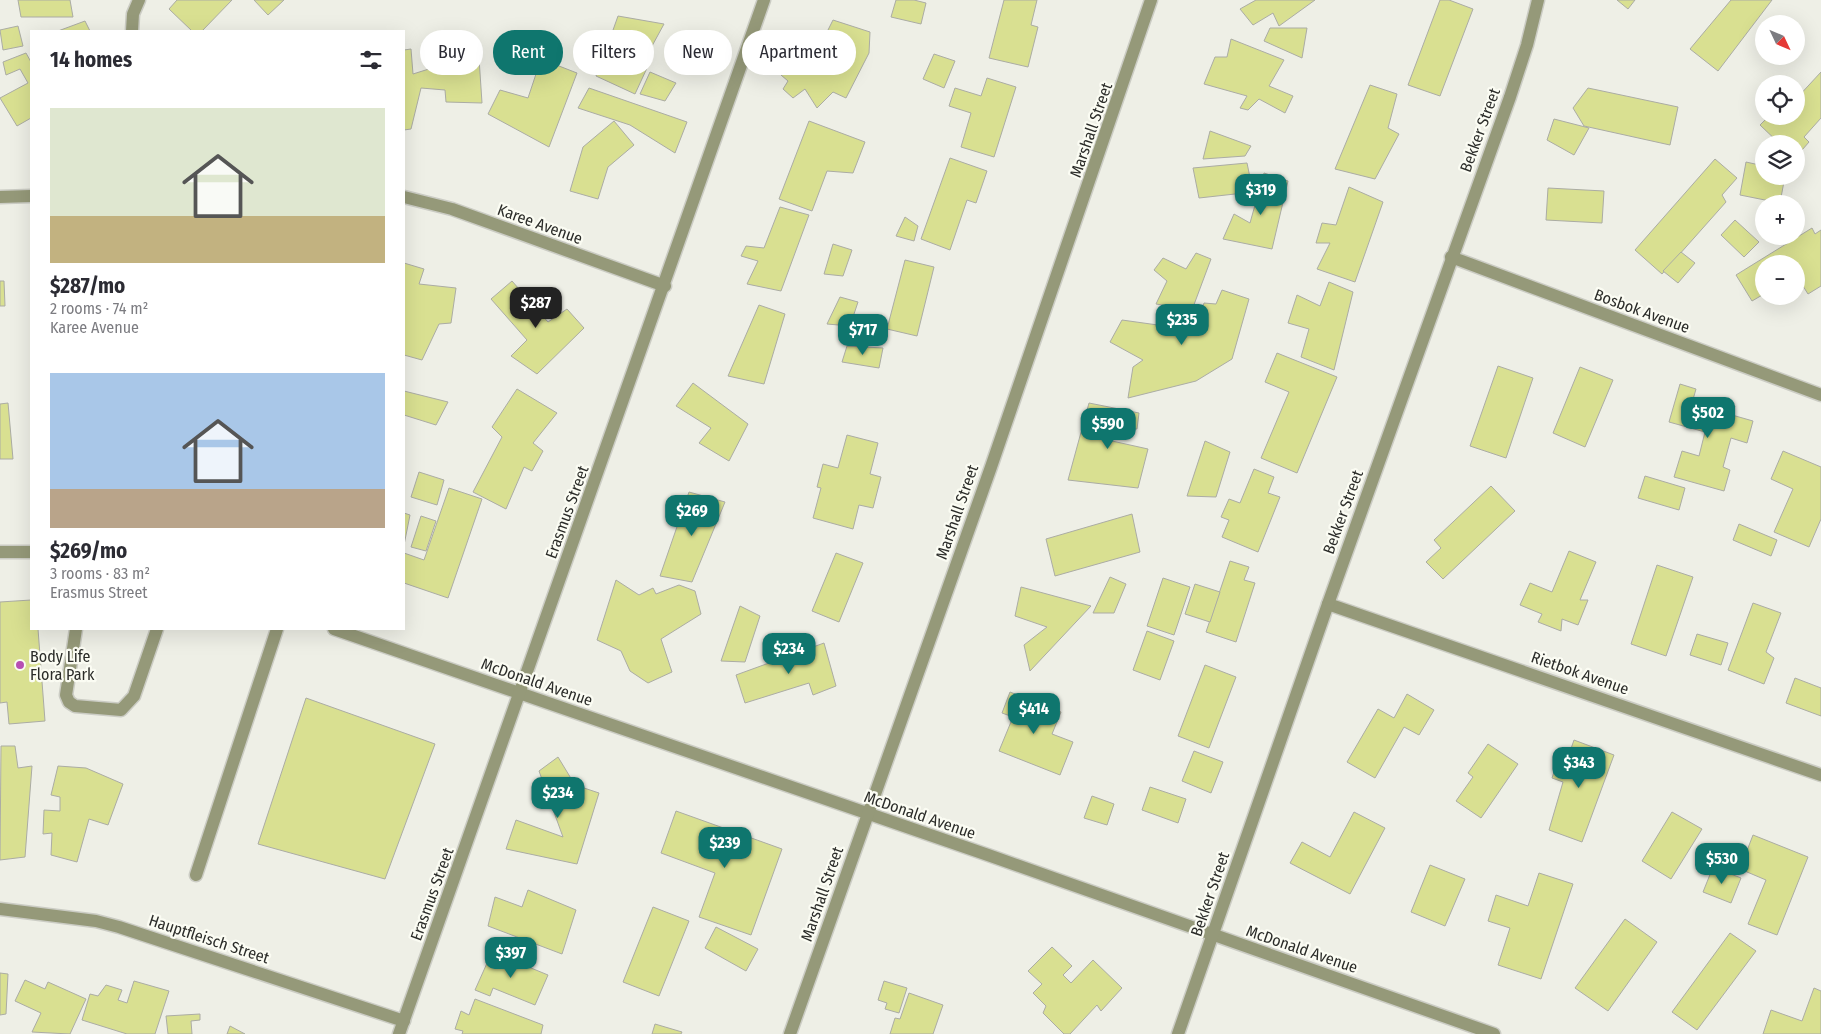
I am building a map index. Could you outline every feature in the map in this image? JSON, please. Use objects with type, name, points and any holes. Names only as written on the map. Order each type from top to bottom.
[{"type":"street","points":[[132,30],[134,14],[139,0]]},
{"type":"street","name":"Erasmus Street","points":[[399,1034],[665,286],[764,0]]},
{"type":"street","name":"Marshall Street","points":[[790,1034],[1000,438],[1151,0]]},
{"type":"street","name":"Bekker Street","points":[[1178,1034],[1328,604],[1510,97],[1538,0]]},
{"type":"street","points":[[0,197],[30,196]]},
{"type":"street","name":"Karee Avenue","points":[[405,197],[452,209],[665,286]]},
{"type":"street","name":"Bosbok Avenue","points":[[1451,257],[1821,395]]},
{"type":"street","points":[[0,552],[30,552]]},
{"type":"street","name":"Rietbok Avenue","points":[[1328,604],[1821,775]]},
{"type":"street","points":[[76,630],[66,695],[75,706],[121,710],[134,696],[157,630]]},
{"type":"street","points":[[196,875],[277,630]]},
{"type":"street","name":"McDonald Avenue","points":[[337,630],[1494,1034]]},
{"type":"street","name":"Hauptfleisch Street","points":[[0,909],[96,921],[119,927],[404,1021]]},
{"type":"building","points":[[18,0],[70,0],[73,17],[21,17]]},
{"type":"building","points":[[177,0],[232,0],[203,30],[191,30],[169,9]]},
{"type":"building","points":[[254,0],[284,0],[268,15]]},
{"type":"building","points":[[896,0],[914,0],[926,3],[921,24],[891,17]]},
{"type":"building","points":[[1004,0],[1037,0],[1031,25],[1038,27],[1028,67],[989,58]]},
{"type":"building","points":[[1256,0],[1315,0],[1279,26],[1273,13],[1253,25],[1240,9]]},
{"type":"building","points":[[1440,0],[1449,0],[1473,9],[1440,96],[1408,85]]},
{"type":"building","points":[[1617,0],[1635,0],[1628,9]]},
{"type":"building","points":[[1731,0],[1772,0],[1761,15],[1755,15],[1755,22],[1718,71],[1690,49]]},
{"type":"building","points":[[618,16],[664,24],[654,42],[654,30],[613,30]]},
{"type":"building","points":[[833,20],[870,32],[869,53],[846,98],[833,92],[817,108],[805,89],[793,98],[783,89],[788,81],[781,75],[856,75],[856,30],[828,30]]},
{"type":"building","points":[[85,21],[90,30],[61,30]]},
{"type":"building","points":[[18,26],[23,46],[3,50],[0,30]]},
{"type":"building","points":[[1270,28],[1307,28],[1302,58],[1264,41]]},
{"type":"building","points":[[1231,39],[1284,60],[1269,86],[1293,96],[1285,113],[1259,99],[1248,110],[1240,108],[1247,96],[1204,84],[1215,57],[1227,57]]},
{"type":"building","points":[[411,49],[413,74],[420,72],[420,75],[480,75],[482,103],[446,102],[445,90],[421,88],[411,129],[405,130],[405,50]]},
{"type":"building","points":[[26,53],[30,60],[30,119],[17,126],[0,98],[28,83],[20,69],[6,75],[3,62]]},
{"type":"building","points":[[934,54],[955,61],[944,88],[923,79]]},
{"type":"building","points":[[563,68],[573,71],[573,75],[576,75],[549,147],[488,114],[500,90],[528,98],[536,75],[563,75]]},
{"type":"building","points":[[1821,72],[1821,118],[1805,136],[1771,135],[1760,125],[1805,125],[1805,89]]},
{"type":"building","points":[[654,74],[676,83],[665,101],[640,94],[649,75]]},
{"type":"building","points":[[596,75],[644,75],[635,94]]},
{"type":"building","points":[[987,78],[1016,87],[994,157],[961,147],[971,113],[949,106],[955,88],[981,96]]},
{"type":"building","points":[[1370,85],[1397,94],[1388,128],[1399,134],[1375,179],[1335,169]]},
{"type":"building","points":[[589,88],[687,122],[675,153],[630,125],[578,108]]},
{"type":"building","points":[[1588,88],[1678,107],[1670,145],[1584,126],[1573,108]]},
{"type":"building","points":[[1554,119],[1589,128],[1574,155],[1547,140]]},
{"type":"building","points":[[614,121],[634,145],[608,167],[598,199],[570,191],[583,147]]},
{"type":"building","points":[[809,121],[865,142],[853,173],[827,171],[812,211],[779,199]]},
{"type":"building","points":[[1210,131],[1251,146],[1245,156],[1203,159]]},
{"type":"building","points":[[1805,138],[1809,142],[1805,147]]},
{"type":"building","points":[[950,158],[987,171],[976,203],[967,200],[950,250],[921,239]]},
{"type":"building","points":[[1715,159],[1737,178],[1722,195],[1726,202],[1662,274],[1635,250]]},
{"type":"building","points":[[1746,162],[1755,164],[1755,185],[1783,185],[1781,195],[1755,195],[1755,198],[1740,195]]},
{"type":"building","points":[[1247,163],[1253,192],[1199,198],[1193,168]]},
{"type":"building","points":[[1264,173],[1288,181],[1272,249],[1223,239],[1234,214],[1250,223]]},
{"type":"building","points":[[1349,187],[1383,202],[1355,282],[1317,269],[1330,243],[1316,243],[1322,223],[1336,225]]},
{"type":"building","points":[[1548,188],[1604,191],[1602,223],[1546,220]]},
{"type":"building","points":[[780,207],[809,215],[781,291],[747,284],[758,261],[741,256],[746,246],[764,248]]},
{"type":"building","points":[[905,217],[918,226],[914,241],[896,236]]},
{"type":"building","points":[[1735,220],[1755,238],[1756,245],[1744,257],[1721,235]]},
{"type":"building","points":[[1812,228],[1815,234],[1821,230],[1821,286],[1808,294],[1805,289],[1805,255],[1768,255],[1785,245],[1805,245],[1805,232]]},
{"type":"building","points":[[833,244],[852,250],[843,276],[824,274]]},
{"type":"building","points":[[1681,252],[1695,263],[1678,283],[1663,271]]},
{"type":"building","points":[[1196,253],[1211,259],[1192,310],[1156,304],[1167,281],[1154,270],[1163,258],[1186,269]]},
{"type":"building","points":[[905,260],[934,267],[917,336],[887,329]]},
{"type":"building","points":[[405,263],[424,269],[419,284],[456,288],[451,323],[439,324],[422,360],[405,355]]},
{"type":"building","points":[[1755,263],[1755,299],[1752,301],[1736,275]]},
{"type":"building","points":[[0,281],[4,281],[5,306],[0,306]]},
{"type":"building","points":[[512,281],[548,322],[567,309],[584,328],[537,374],[511,356],[527,340],[491,299]]},
{"type":"building","points":[[1329,282],[1353,292],[1334,370],[1301,357],[1309,329],[1288,323],[1297,295],[1320,306]]},
{"type":"building","points":[[1222,290],[1249,299],[1232,359],[1196,381],[1128,398],[1133,367],[1143,360],[1110,342],[1122,320],[1172,327],[1197,326],[1204,303],[1216,304]]},
{"type":"building","points":[[840,297],[858,302],[850,326],[827,324]]},
{"type":"building","points":[[759,305],[785,314],[764,384],[728,376]]},
{"type":"building","points":[[847,346],[883,348],[879,368],[842,362]]},
{"type":"building","points":[[1277,353],[1337,377],[1297,473],[1261,458],[1289,392],[1265,382]]},
{"type":"building","points":[[1498,366],[1533,378],[1506,458],[1470,446]]},
{"type":"building","points":[[1580,367],[1613,380],[1585,447],[1553,433]]},
{"type":"building","points":[[693,383],[748,424],[729,461],[699,443],[711,428],[676,406]]},
{"type":"building","points":[[1680,384],[1696,389],[1690,410],[1709,415],[1714,400],[1735,406],[1732,415],[1753,421],[1747,443],[1731,438],[1723,467],[1730,470],[1724,491],[1674,477],[1682,451],[1699,456],[1705,432],[1669,422]]},
{"type":"building","points":[[517,389],[557,413],[533,443],[543,451],[532,471],[524,467],[506,509],[473,492],[502,437],[492,427]]},
{"type":"building","points":[[405,391],[448,402],[436,425],[405,415]]},
{"type":"building","points":[[8,403],[13,459],[0,459],[0,404]]},
{"type":"building","points":[[1089,403],[1139,413],[1137,429],[1109,428],[1103,439],[1148,449],[1138,488],[1068,480]]},
{"type":"building","points":[[847,435],[878,443],[870,474],[881,477],[873,508],[859,505],[853,529],[813,518],[821,488],[817,487],[823,464],[838,468]]},
{"type":"building","points":[[1205,441],[1230,452],[1216,497],[1187,496]]},
{"type":"building","points":[[1783,451],[1821,467],[1821,519],[1809,547],[1774,532],[1793,489],[1771,479]]},
{"type":"building","points":[[1254,469],[1274,477],[1268,493],[1280,497],[1258,552],[1222,537],[1229,520],[1221,517],[1229,499],[1240,503]]},
{"type":"building","points":[[419,472],[444,480],[437,505],[411,497]]},
{"type":"building","points":[[1645,476],[1685,488],[1679,510],[1638,498]]},
{"type":"building","points":[[1491,486],[1515,511],[1443,579],[1426,562],[1441,548],[1434,540]]},
{"type":"building","points":[[449,488],[482,499],[448,598],[405,583],[405,553],[424,560]]},
{"type":"building","points":[[689,492],[725,502],[692,582],[660,576]]},
{"type":"building","points":[[405,513],[410,515],[405,540]]},
{"type":"building","points":[[1132,514],[1140,552],[1055,576],[1046,539]]},
{"type":"building","points":[[421,516],[436,521],[426,551],[411,547]]},
{"type":"building","points":[[1739,524],[1777,540],[1771,556],[1733,540]]},
{"type":"building","points":[[1569,551],[1596,562],[1580,600],[1588,600],[1578,625],[1562,619],[1561,631],[1538,622],[1542,614],[1520,605],[1530,583],[1552,592]]},
{"type":"building","points":[[836,553],[863,563],[839,622],[812,611]]},
{"type":"building","points":[[1230,561],[1249,567],[1244,580],[1255,583],[1236,642],[1206,632]]},
{"type":"building","points":[[1657,565],[1693,577],[1666,656],[1631,644]]},
{"type":"building","points":[[1110,577],[1126,584],[1114,613],[1093,613]]},
{"type":"building","points":[[1163,578],[1190,587],[1174,635],[1147,626]]},
{"type":"building","points":[[616,580],[639,595],[653,588],[656,594],[679,585],[695,591],[701,614],[661,639],[672,672],[648,683],[630,671],[621,651],[597,640]]},
{"type":"building","points":[[1195,584],[1220,592],[1210,622],[1185,614]]},
{"type":"building","points":[[1021,587],[1091,606],[1030,671],[1024,645],[1047,627],[1015,616]]},
{"type":"building","name":"Body Life Flora Park","points":[[30,600],[30,630],[38,630],[45,721],[9,724],[7,702],[0,703],[0,602]]},
{"type":"building","points":[[1753,603],[1781,613],[1766,652],[1774,658],[1764,684],[1728,670]]},
{"type":"building","points":[[740,606],[760,616],[745,662],[721,661]]},
{"type":"building","points":[[1147,631],[1174,641],[1160,680],[1133,670]]},
{"type":"building","points":[[1697,634],[1728,643],[1721,665],[1690,655]]},
{"type":"building","points":[[824,643],[836,686],[813,695],[809,683],[745,703],[736,675]]},
{"type":"building","points":[[1205,665],[1236,677],[1209,748],[1178,736]]},
{"type":"building","points":[[1795,678],[1821,688],[1821,716],[1786,703]]},
{"type":"building","points":[[1010,692],[1061,712],[1052,734],[1073,742],[1060,775],[999,751],[1013,717],[1002,713]]},
{"type":"building","points":[[1407,694],[1434,710],[1419,735],[1404,727],[1375,778],[1347,762],[1378,709],[1394,718]]},
{"type":"building","points":[[306,698],[435,744],[385,879],[258,844]]},
{"type":"building","points":[[1574,740],[1614,755],[1582,842],[1549,830],[1563,782],[1552,778],[1557,763],[1566,763]]},
{"type":"building","points":[[1488,744],[1518,764],[1481,818],[1456,801],[1473,777],[1468,773]]},
{"type":"building","points":[[1,746],[15,746],[18,768],[32,766],[25,857],[0,860]]},
{"type":"building","points":[[1194,751],[1223,762],[1211,793],[1182,781]]},
{"type":"building","points":[[558,757],[575,785],[599,793],[577,864],[506,849],[516,820],[563,837],[539,771]]},
{"type":"building","points":[[58,766],[86,768],[123,784],[108,825],[89,819],[77,862],[51,855],[52,833],[43,834],[44,810],[60,811],[60,797],[51,795]]},
{"type":"building","points":[[1150,787],[1186,799],[1178,823],[1142,810]]},
{"type":"building","points":[[1092,796],[1114,804],[1107,825],[1084,818]]},
{"type":"building","points":[[676,811],[782,849],[751,935],[699,917],[715,873],[661,853]]},
{"type":"building","points":[[1354,812],[1385,828],[1350,894],[1290,863],[1302,842],[1330,857]]},
{"type":"building","points":[[1672,812],[1702,829],[1671,879],[1642,861]]},
{"type":"building","points":[[1753,835],[1808,857],[1777,935],[1748,924],[1766,880],[1740,869]]},
{"type":"building","points":[[1430,865],[1465,879],[1445,926],[1411,912]]},
{"type":"building","points":[[1713,867],[1741,878],[1731,903],[1703,892]]},
{"type":"building","points":[[1539,873],[1573,884],[1541,979],[1498,965],[1510,928],[1488,921],[1496,895],[1528,906]]},
{"type":"building","points":[[528,890],[576,910],[562,954],[488,926],[495,897],[522,907]]},
{"type":"building","points":[[653,907],[689,921],[659,996],[623,982]]},
{"type":"building","points":[[1625,919],[1657,942],[1608,1011],[1575,988]]},
{"type":"building","points":[[716,927],[758,949],[746,971],[705,948]]},
{"type":"building","points":[[1730,933],[1756,951],[1697,1030],[1672,1012]]},
{"type":"building","points":[[1052,947],[1072,966],[1063,975],[1071,983],[1093,960],[1122,988],[1101,1011],[1097,1005],[1070,1034],[1064,1034],[1043,1013],[1046,1006],[1033,993],[1042,984],[1028,971]]},
{"type":"building","points":[[492,952],[548,975],[535,1005],[493,988],[490,996],[475,990]]},
{"type":"building","points":[[0,973],[8,974],[6,1014],[0,1015]]},
{"type":"building","points":[[25,980],[45,989],[48,982],[86,999],[70,1034],[32,1032],[41,1013],[15,1001]]},
{"type":"building","points":[[134,981],[169,991],[155,1034],[127,1034],[82,1020],[90,994],[98,996],[106,985],[122,990],[118,1000],[127,1003]]},
{"type":"building","points":[[884,981],[907,988],[899,1013],[885,1009],[887,1003],[878,1000]]},
{"type":"building","points":[[1814,988],[1821,991],[1821,1034],[1763,1034],[1771,1010],[1802,1021]]},
{"type":"building","points":[[909,993],[943,1005],[933,1034],[890,1034],[895,1018],[900,1019]]},
{"type":"building","points":[[475,999],[543,1025],[541,1034],[462,1034],[463,1031],[455,1029],[461,1011],[469,1015]]},
{"type":"building","points":[[200,1014],[200,1020],[191,1021],[192,1034],[168,1034],[166,1016]]},
{"type":"building","points":[[655,1024],[682,1032],[681,1034],[652,1034]]},
{"type":"building","points":[[230,1026],[245,1034],[227,1034]]},
{"type":"place","name":"Body Life Flora Park","points":[[20,665]]}]
